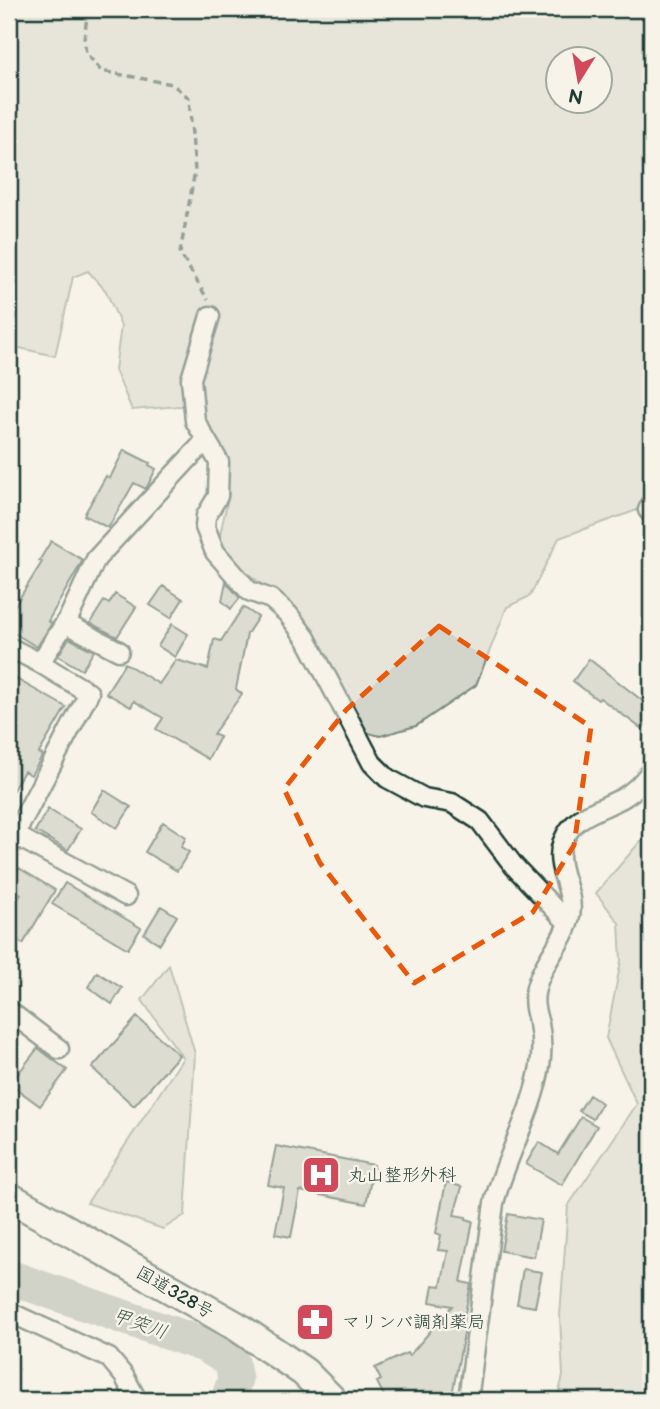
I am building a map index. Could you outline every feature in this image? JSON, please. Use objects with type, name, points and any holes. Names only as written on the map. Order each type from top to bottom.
[{"type":"highway","name":"国道328号","points":[[9,1197],[236,1326],[304,1372],[332,1400]]},
{"type":"street","points":[[210,316],[191,379],[195,421],[219,462],[218,496],[206,516],[205,527],[215,552],[249,591],[271,599],[288,614],[306,638],[372,763],[387,778],[424,798],[452,803],[480,821],[514,866],[569,923]]},
{"type":"street","points":[[40,663],[65,623],[96,559],[205,442]]},
{"type":"street","points":[[651,505],[648,510],[651,513]]},
{"type":"street","points":[[65,623],[118,651]]},
{"type":"street","points":[[9,647],[89,694],[12,840],[127,896]]},
{"type":"street","points":[[468,1400],[494,1203],[499,1181],[540,1068],[542,1047],[534,1008],[535,994],[541,971],[569,923],[571,912],[559,864],[561,846],[569,830],[578,821],[627,795],[651,771]]},
{"type":"street","points":[[9,1012],[59,1049]]},
{"type":"street","points":[[9,1312],[109,1358],[124,1376],[137,1400]]},
{"type":"path","points":[[88,9],[84,39],[86,53],[101,71],[172,84],[189,98],[195,170],[180,253],[207,297],[210,316]]},
{"type":"highlighted area","points":[[439,626],[591,727],[574,845],[533,912],[414,983],[320,863],[284,789],[346,710]]},
{"type":"shaded area","points":[[9,9],[651,9],[651,505],[559,538],[530,596],[507,607],[476,685],[416,726],[380,736],[350,728],[267,589],[217,548],[229,494],[218,450],[192,405],[132,410],[115,370],[121,326],[106,291],[88,271],[73,277],[55,356],[11,346],[9,362]]},
{"type":"shaded area","points":[[651,829],[651,1400],[557,1400],[563,1376],[560,1316],[568,1206],[637,1104],[606,1038],[621,961],[619,923],[596,893]]},
{"type":"shaded area","points":[[169,965],[195,1054],[185,1215],[163,1229],[87,1203],[183,1058],[142,1000]]},
{"type":"building","points":[[124,450],[156,469],[146,489],[134,483],[108,528],[84,515],[106,476],[110,478]]},
{"type":"building","points":[[51,541],[83,560],[48,621],[52,623],[37,647],[9,630],[9,604],[14,607],[42,562],[39,561]]},
{"type":"building","points":[[226,582],[240,598],[231,609],[222,601]]},
{"type":"building","points":[[163,586],[183,599],[171,618],[150,605]]},
{"type":"building","points":[[115,594],[136,607],[117,637],[90,623],[104,601],[109,604]]},
{"type":"building","points":[[243,607],[258,617],[247,634],[236,689],[242,694],[213,734],[220,737],[208,759],[156,729],[163,718],[134,701],[131,707],[106,693],[125,663],[159,684],[176,660],[208,669],[214,639],[221,641]]},
{"type":"building","points":[[172,624],[188,634],[175,657],[158,646]]},
{"type":"building","points":[[69,638],[94,651],[82,670],[58,656]]},
{"type":"building","points":[[589,659],[644,702],[651,711],[651,717],[642,729],[573,681]]},
{"type":"building","points":[[9,675],[66,707],[39,753],[43,755],[31,775],[24,771],[9,797]]},
{"type":"building","points":[[104,790],[131,807],[117,828],[91,812]]},
{"type":"building","points":[[48,809],[81,829],[68,850],[35,831]]},
{"type":"building","points":[[163,822],[186,837],[181,847],[189,852],[177,871],[145,852]]},
{"type":"building","points":[[19,868],[55,890],[23,944],[9,935],[9,915],[21,894],[9,885]]},
{"type":"building","points":[[65,883],[141,928],[128,949],[52,904]]},
{"type":"building","points":[[161,906],[177,916],[160,944],[144,934]]},
{"type":"building","points":[[97,972],[122,988],[112,1004],[88,987]]},
{"type":"building","points":[[137,1017],[179,1055],[134,1106],[92,1068]]},
{"type":"building","points":[[38,1048],[67,1070],[40,1106],[10,1084]]},
{"type":"building","points":[[589,1095],[602,1103],[593,1119],[579,1111]]},
{"type":"building","points":[[581,1117],[597,1126],[562,1185],[526,1164],[539,1142],[558,1154]]},
{"type":"building","name":"丸山整形外科","points":[[276,1146],[374,1165],[366,1204],[300,1191],[291,1237],[275,1234],[284,1188],[268,1185]]},
{"type":"building","points":[[446,1182],[462,1187],[454,1215],[473,1221],[461,1282],[471,1284],[451,1400],[386,1400],[377,1382],[381,1380],[375,1368],[407,1353],[409,1356],[452,1306],[430,1302],[433,1285],[441,1286],[448,1251],[438,1250],[441,1235],[436,1233]]},
{"type":"building","points":[[508,1214],[541,1220],[534,1257],[501,1251]]},
{"type":"building","points":[[523,1269],[542,1272],[535,1307],[517,1304]]},
{"type":"waterway","name":"甲突川","points":[[9,1277],[207,1346],[232,1362],[235,1379],[228,1400]]},
{"type":"place","name":"丸山整形外科","points":[[321,1175]]},
{"type":"place","name":"マリンバ調剤薬局","points":[[315,1322]]}]
